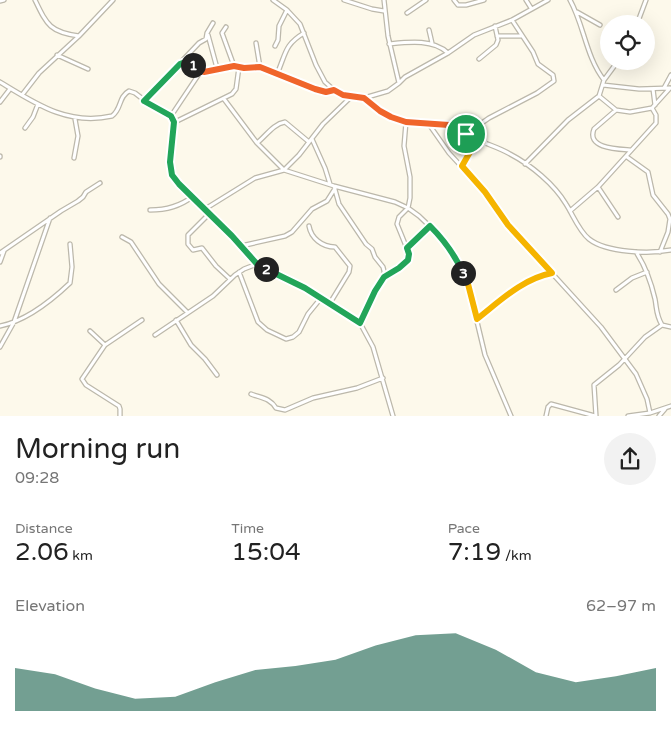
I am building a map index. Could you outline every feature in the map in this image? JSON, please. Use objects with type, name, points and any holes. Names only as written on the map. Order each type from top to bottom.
[{"type":"street","points":[[0,1],[4,0]]},
{"type":"street","points":[[35,0],[50,26],[59,32],[79,36]]},
{"type":"street","points":[[22,95],[39,73],[79,36],[113,0]]},
{"type":"street","points":[[273,0],[295,17],[304,32],[325,82],[343,95],[364,98],[382,94],[400,83],[405,76],[448,53],[474,35],[512,20],[546,0]]},
{"type":"street","points":[[344,0],[384,11]]},
{"type":"street","points":[[384,0],[389,44],[400,83]]},
{"type":"street","points":[[407,13],[426,0]]},
{"type":"street","points":[[454,0],[458,5],[462,6],[484,0]]},
{"type":"street","points":[[526,0],[531,8]]},
{"type":"street","points":[[570,0],[590,54],[604,80]]},
{"type":"street","points":[[640,15],[646,0]]},
{"type":"street","points":[[275,46],[278,40],[279,26],[288,10]]},
{"type":"street","points":[[576,12],[589,17],[600,25]]},
{"type":"street","points":[[466,134],[489,118],[537,93],[554,81],[553,75],[538,64],[512,20]]},
{"type":"street","points":[[144,101],[199,43],[206,39],[213,23]]},
{"type":"street","points":[[479,59],[494,48],[497,43],[495,26]]},
{"type":"street","points":[[226,27],[222,33],[234,66]]},
{"type":"street","points":[[429,30],[432,43]]},
{"type":"street","points":[[277,74],[287,46],[304,32]]},
{"type":"street","points":[[207,33],[217,68]]},
{"type":"street","points":[[497,36],[523,36]]},
{"type":"street","points":[[389,44],[432,43],[448,53]]},
{"type":"street","points":[[256,44],[260,67]]},
{"type":"street","points":[[57,55],[88,68]]},
{"type":"street","points":[[180,64],[188,61],[201,71],[234,66],[260,67],[323,92],[334,90]]},
{"type":"street","points":[[174,122],[232,94],[236,88],[239,67]]},
{"type":"street","points":[[525,164],[568,120],[599,96],[609,70]]},
{"type":"street","points":[[171,116],[201,71]]},
{"type":"street","points":[[664,89],[671,75]]},
{"type":"street","points":[[0,82],[60,115],[75,118],[112,116],[116,113],[123,95],[129,92],[135,93],[144,101],[171,116],[174,122],[170,157],[172,175],[257,264],[322,298],[360,323],[374,347],[393,416]]},
{"type":"street","points":[[603,84],[653,89],[671,88]]},
{"type":"street","points":[[599,96],[616,110],[630,112],[653,107],[671,88]]},
{"type":"street","points":[[0,102],[10,89]]},
{"type":"street","points":[[570,211],[598,186],[656,122],[653,107],[653,89]]},
{"type":"street","points":[[205,209],[255,178],[284,170],[299,155],[323,124],[352,96]]},
{"type":"street","points":[[364,98],[391,117],[406,122],[449,125],[509,153],[551,186],[565,202],[590,240],[611,248],[636,252],[671,250]]},
{"type":"street","points":[[224,99],[257,143],[284,170],[330,184]]},
{"type":"street","points":[[25,128],[33,117],[38,104]]},
{"type":"street","points":[[616,110],[594,129],[594,138],[607,148],[631,150]]},
{"type":"street","points":[[74,158],[78,136],[75,118]]},
{"type":"street","points":[[257,143],[267,136],[274,126],[283,122],[288,123],[310,140],[325,168],[339,204],[383,267],[384,277]]},
{"type":"street","points":[[360,323],[375,291],[384,277],[405,264],[409,257],[397,221],[408,208],[411,188],[404,146],[406,122]]},
{"type":"street","points":[[428,123],[449,153],[485,192],[508,225],[601,327],[625,358],[641,384],[650,413]]},
{"type":"street","points":[[462,166],[470,152],[482,142]]},
{"type":"street","points":[[626,157],[648,172],[653,195],[670,219],[668,232],[660,252]]},
{"type":"street","points":[[0,253],[100,184]]},
{"type":"street","points":[[598,186],[618,217]]},
{"type":"street","points":[[334,188],[395,202],[408,208],[430,226],[453,252],[468,284],[486,355],[511,416]]},
{"type":"street","points":[[241,246],[285,236],[292,232],[312,209],[327,202],[334,188]]},
{"type":"street","points":[[150,210],[177,206],[192,197]]},
{"type":"street","points":[[210,214],[188,235],[188,244],[193,250],[202,248],[216,266],[230,279]]},
{"type":"street","points":[[0,347],[14,322],[50,218]]},
{"type":"street","points":[[309,226],[320,243],[324,246],[334,247],[350,266],[349,272],[330,304]]},
{"type":"street","points":[[407,248],[430,226]]},
{"type":"street","points":[[122,237],[131,242],[159,284],[187,312]]},
{"type":"street","points":[[0,326],[14,322],[54,297],[70,283],[72,267],[70,244]]},
{"type":"street","points":[[0,262],[5,251]]},
{"type":"street","points":[[636,252],[647,272],[655,300],[656,314],[662,325]]},
{"type":"street","points":[[155,335],[213,296],[239,272],[257,264]]},
{"type":"street","points":[[239,272],[258,322],[267,330],[286,339],[293,337],[299,332],[308,314],[322,298]]},
{"type":"street","points":[[616,290],[632,278],[647,272]]},
{"type":"street","points":[[477,319],[521,285],[534,278],[552,273]]},
{"type":"street","points":[[120,416],[119,406],[82,381],[105,345],[135,327],[142,320]]},
{"type":"street","points":[[176,320],[191,346],[205,359],[216,375]]},
{"type":"street","points":[[546,416],[548,407],[551,404],[596,416],[594,386],[608,375],[645,337],[662,325],[671,327]]},
{"type":"street","points":[[90,331],[105,345]]},
{"type":"street","points":[[251,394],[269,399],[276,408],[285,410],[313,398],[357,388],[383,378]]},
{"type":"street","points":[[628,416],[650,413],[671,406]]},
{"type":"street","points":[[659,416],[665,409]]},
{"type":"route","points":[[186,61],[204,72],[225,66],[260,67],[323,92],[334,90],[343,95],[364,98],[380,111],[406,122],[449,125],[466,134],[482,142],[470,152],[462,166],[485,192],[508,225],[552,273],[534,278],[521,285],[477,319],[468,284],[453,252],[430,226],[407,248],[409,257],[405,264],[384,277],[368,304],[360,323],[305,288],[257,264],[232,236],[186,192],[172,175],[170,168],[175,127],[173,119],[144,101],[166,76],[186,61]]}]
